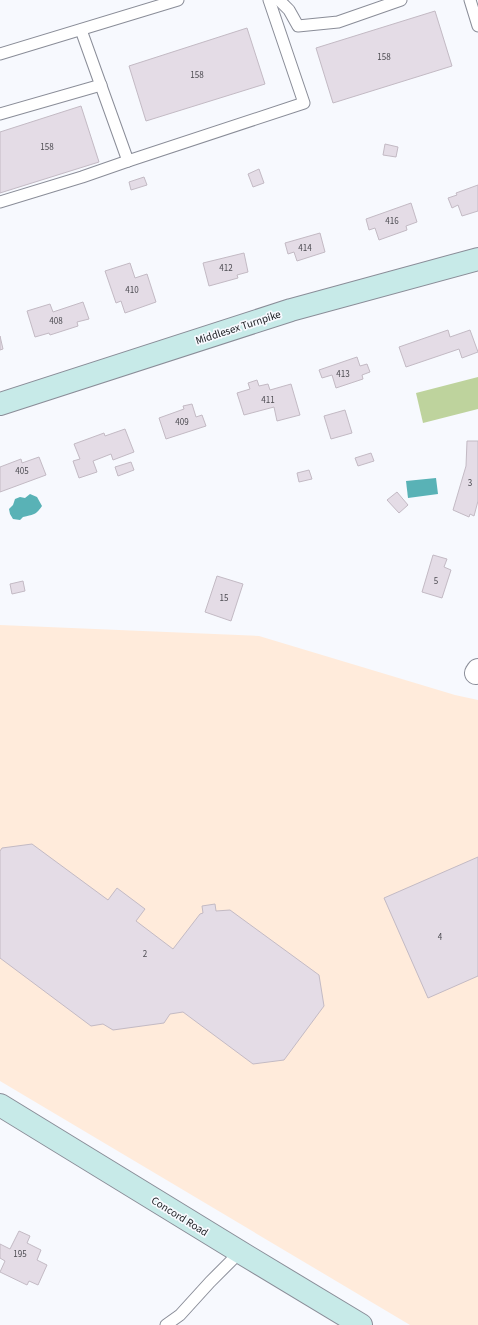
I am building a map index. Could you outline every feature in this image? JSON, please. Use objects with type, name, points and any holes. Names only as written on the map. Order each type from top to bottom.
[{"type":"main road","name":"Middlesex Turnpike","points":[[0,404],[291,310],[478,259]]},
{"type":"main road","name":"Concord Road","points":[[0,1105],[361,1325]]},
{"type":"lane","points":[[0,54],[178,0]]},
{"type":"lane","points":[[0,202],[82,177],[128,160],[304,103],[268,0]]},
{"type":"lane","points":[[279,0],[289,10],[298,26],[338,22],[401,0]]},
{"type":"lane","points":[[470,0],[478,26]]},
{"type":"lane","points":[[81,30],[128,160]]},
{"type":"lane","points":[[0,114],[101,85]]},
{"type":"lane","points":[[166,1325],[180,1315],[240,1252]]},
{"type":"shaded area","points":[[0,625],[259,636],[455,695],[478,700],[478,1325],[410,1325],[0,1081]]},
{"type":"green space","points":[[478,377],[478,409],[423,423],[416,393]]},
{"type":"water","points":[[436,478],[438,494],[408,498],[406,481]]},
{"type":"water","points":[[30,494],[37,497],[42,506],[38,512],[23,517],[20,520],[13,519],[9,509],[13,505],[15,499],[20,497],[25,498]]},
{"type":"building","points":[[435,11],[452,66],[333,103],[316,48]]},
{"type":"building","points":[[247,28],[265,84],[146,121],[129,66]]},
{"type":"building","points":[[81,106],[99,162],[0,193],[0,132]]},
{"type":"building","points":[[385,144],[398,147],[396,157],[383,155]]},
{"type":"building","points":[[259,169],[264,183],[253,187],[248,174]]},
{"type":"building","points":[[144,177],[147,185],[131,190],[129,182]]},
{"type":"building","points":[[478,185],[478,211],[462,216],[458,205],[452,208],[448,198],[457,195],[456,193]]},
{"type":"building","points":[[411,203],[417,222],[406,226],[407,230],[379,240],[375,228],[369,230],[366,219]]},
{"type":"building","points":[[320,233],[325,252],[297,261],[294,252],[288,254],[285,243]]},
{"type":"building","points":[[244,253],[248,272],[237,275],[238,278],[209,286],[203,263]]},
{"type":"building","points":[[130,263],[135,278],[147,274],[156,302],[125,313],[121,301],[116,303],[105,271]]},
{"type":"building","points":[[83,302],[89,319],[77,322],[78,326],[50,335],[49,333],[35,337],[27,311],[50,304],[53,312]]},
{"type":"building","points":[[448,330],[450,337],[470,330],[478,352],[462,358],[459,349],[406,367],[399,347]]},
{"type":"building","points":[[0,336],[3,349],[0,350]]},
{"type":"building","points":[[357,357],[360,366],[367,364],[370,372],[362,375],[363,379],[336,388],[332,375],[322,378],[319,370]]},
{"type":"building","points":[[257,380],[259,386],[268,384],[270,390],[291,384],[300,415],[277,421],[274,407],[244,415],[237,393],[250,389],[248,383]]},
{"type":"building","points":[[192,404],[196,417],[202,415],[206,426],[166,439],[159,418],[184,409],[183,406]]},
{"type":"building","points":[[345,410],[352,433],[331,439],[324,416]]},
{"type":"building","points":[[125,429],[134,452],[113,460],[111,454],[93,461],[97,472],[79,478],[73,461],[80,459],[74,444],[104,433],[105,436]]},
{"type":"building","points":[[467,441],[478,441],[478,501],[474,516],[470,514],[469,517],[453,510],[466,466]]},
{"type":"building","points":[[371,453],[374,461],[358,466],[355,458]]},
{"type":"building","points":[[39,457],[46,475],[0,492],[0,467],[21,459],[22,463]]},
{"type":"building","points":[[131,462],[134,470],[118,476],[115,467]]},
{"type":"building","points":[[309,470],[312,479],[299,482],[297,473]]},
{"type":"building","points":[[397,492],[408,505],[399,513],[387,500]]},
{"type":"building","points":[[433,555],[447,559],[444,567],[451,570],[442,598],[422,592]]},
{"type":"building","points":[[217,576],[243,584],[231,621],[205,612]]},
{"type":"building","points":[[23,581],[25,591],[12,594],[10,584]]},
{"type":"building","points":[[32,844],[108,900],[117,888],[145,909],[136,921],[173,949],[200,914],[203,913],[202,906],[215,904],[216,911],[230,910],[319,975],[324,1006],[284,1060],[253,1064],[183,1012],[170,1014],[164,1023],[113,1030],[103,1024],[91,1026],[0,958],[0,851],[2,848]]},
{"type":"building","points":[[478,857],[478,976],[428,998],[384,898]]},
{"type":"building","points":[[19,1231],[30,1236],[27,1243],[41,1250],[37,1260],[47,1265],[38,1285],[29,1281],[27,1285],[0,1272],[5,1261],[0,1258],[0,1244],[10,1249]]}]
